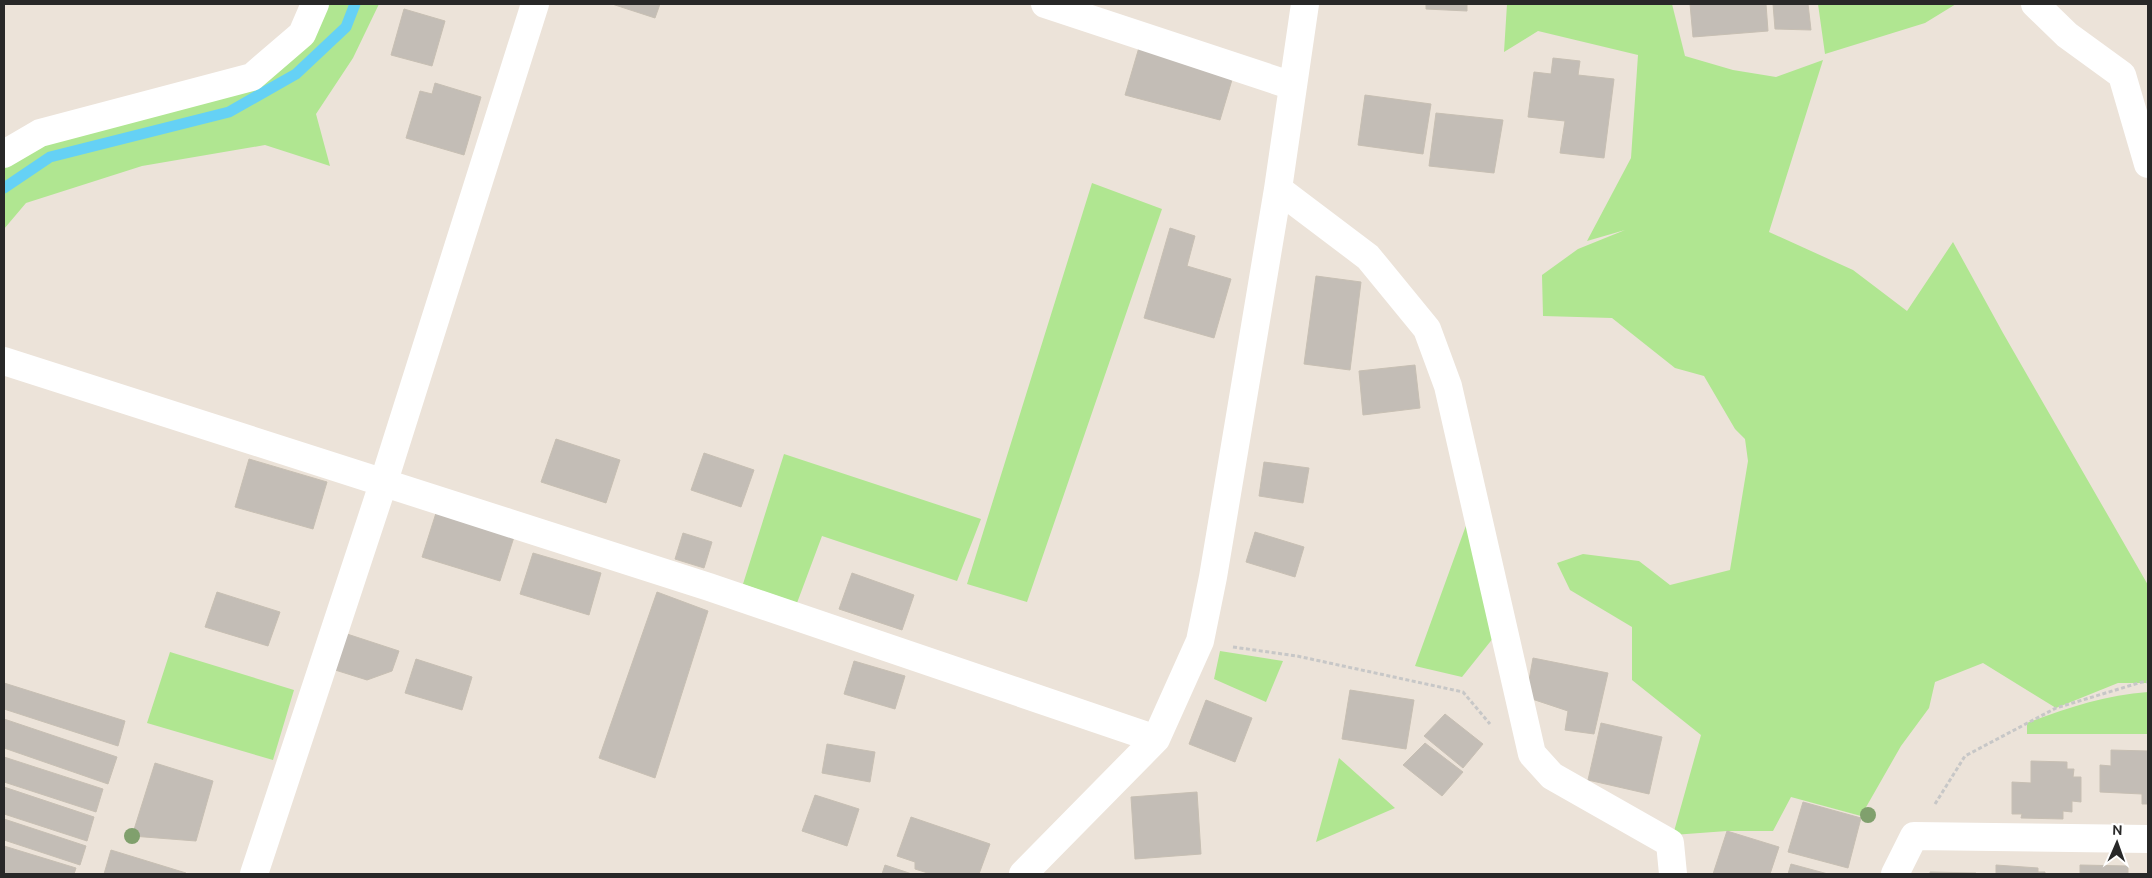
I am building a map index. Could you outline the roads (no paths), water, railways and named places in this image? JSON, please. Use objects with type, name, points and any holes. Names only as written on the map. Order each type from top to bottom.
[{"type":"street","points":[[4,154],[40,133],[252,77],[302,34],[315,4]]},
{"type":"street","points":[[254,874],[384,481],[535,4]]},
{"type":"street","points":[[1046,4],[1293,86]]},
{"type":"street","points":[[1023,874],[1156,740],[1200,642],[1213,577],[1278,189],[1305,4]]},
{"type":"street","points":[[2035,4],[2067,35],[2122,75],[2148,164]]},
{"type":"street","points":[[1278,189],[1368,257],[1427,329],[1448,386],[1532,754],[1552,776],[1670,842],[1673,874]]},
{"type":"street","points":[[4,361],[384,481],[709,587],[1156,740]]},
{"type":"street","points":[[1895,874],[1914,836],[2148,839]]},
{"type":"waterway","points":[[4,188],[50,157],[229,112],[296,74],[346,27],[355,4]]}]
